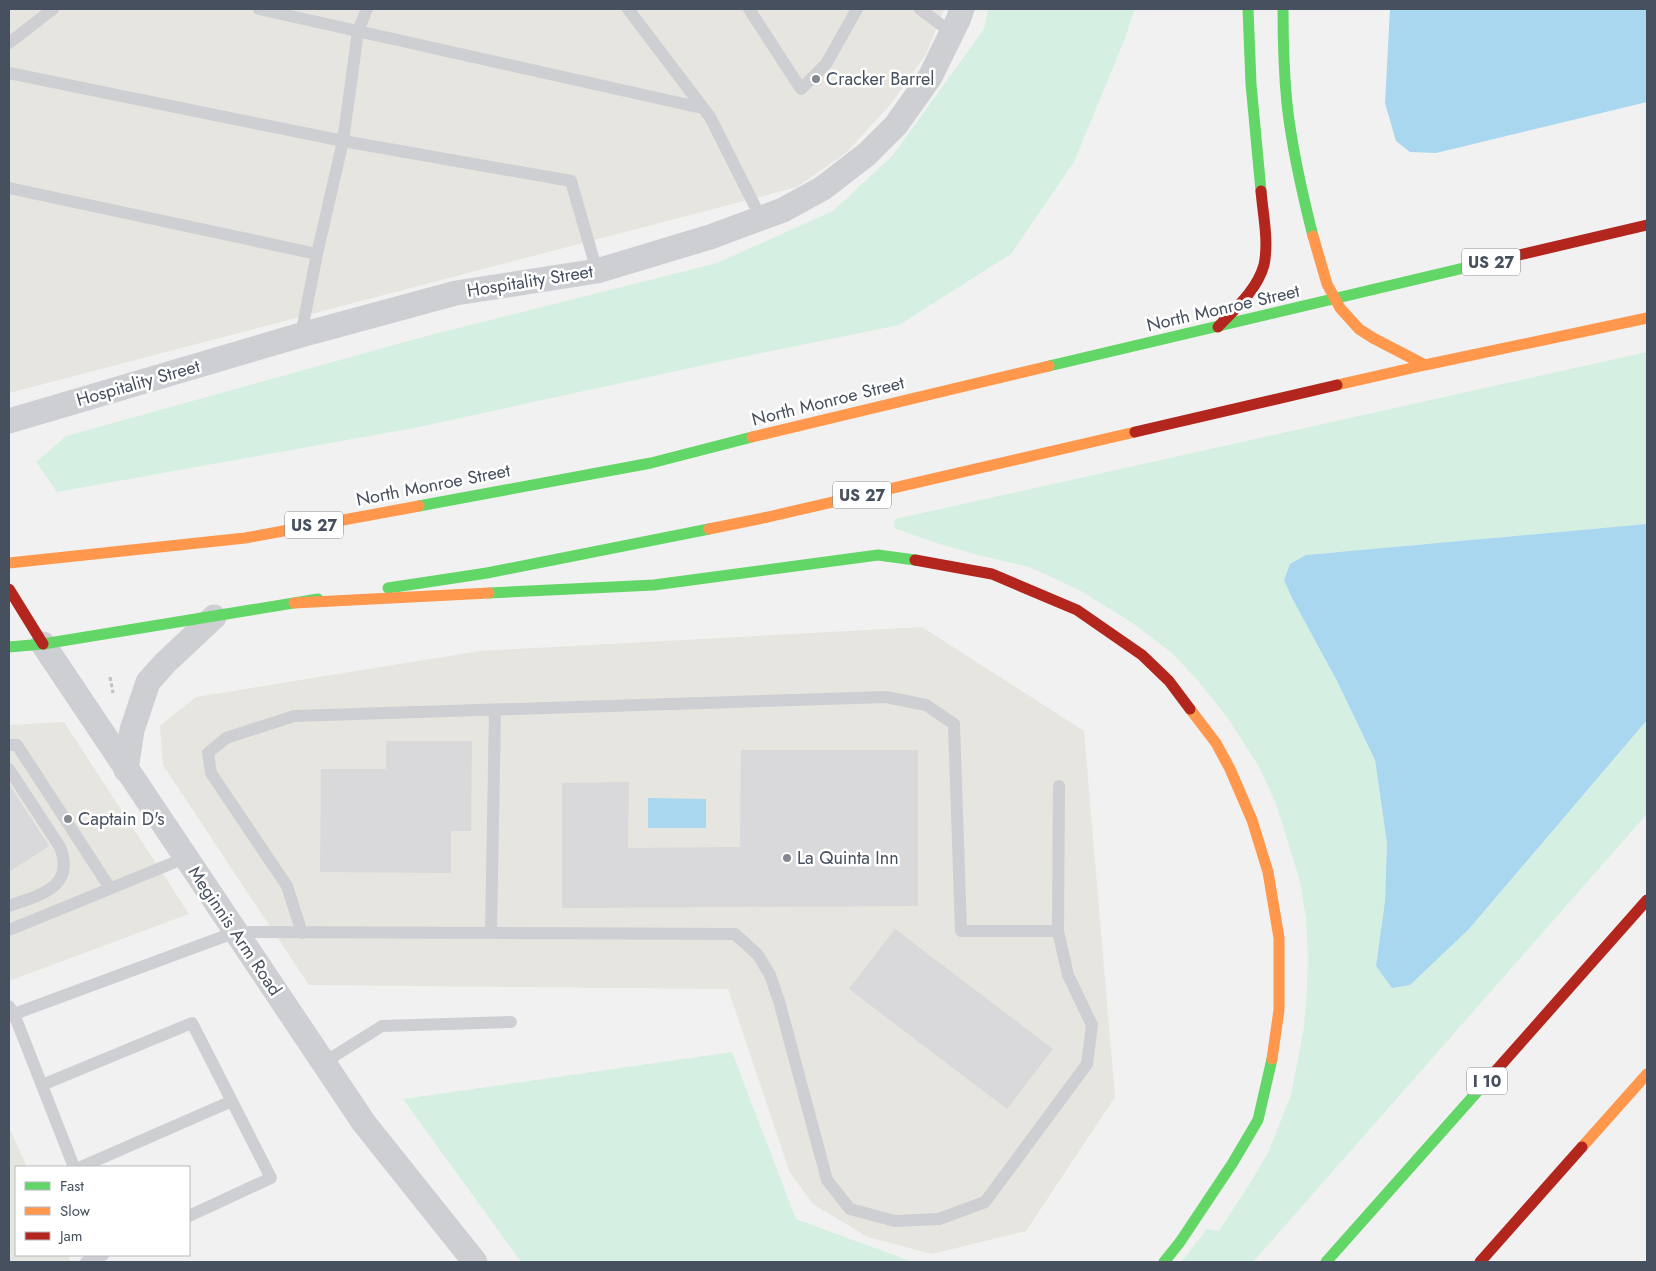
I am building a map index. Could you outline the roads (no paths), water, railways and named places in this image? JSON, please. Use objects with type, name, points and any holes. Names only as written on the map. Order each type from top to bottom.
[{"type":"main road","points":[[1218,327],[1252,288],[1265,256],[1265,232],[1251,84],[1248,9]]},
{"type":"main road","points":[[1283,9],[1284,72],[1293,142],[1302,193],[1327,284],[1335,300],[1352,322],[1365,333],[1425,364]]},
{"type":"main road","name":"North Monroe Street","points":[[9,562],[245,538],[651,463],[821,420],[1647,225]]},
{"type":"main road","name":"US 27","points":[[9,647],[43,644],[487,573],[768,516],[1425,364],[1647,318]]},
{"type":"main road","points":[[294,603],[654,585],[878,555],[932,562],[992,574],[1077,610],[1120,638],[1169,681],[1216,743],[1230,769],[1252,820],[1268,872],[1279,938],[1279,1010],[1272,1063],[1258,1120],[1232,1164],[1180,1242],[1164,1262]]},
{"type":"main road","name":"Meginnis Arm Road","points":[[9,589],[43,644]]},
{"type":"main road","name":"I 10","points":[[1326,1262],[1647,900]]},
{"type":"main road","points":[[1480,1262],[1647,1074]]},
{"type":"street","name":"Hospitality Street","points":[[9,421],[301,335],[456,293],[596,271],[710,238],[783,210],[823,188],[867,154],[896,125],[930,77],[962,9]]},
{"type":"street","points":[[126,770],[132,730],[148,682],[165,663],[214,617]]},
{"type":"street","name":"Meginnis Arm Road","points":[[43,644],[364,1123],[475,1262]]},
{"type":"lane","points":[[9,43],[53,9]]},
{"type":"lane","points":[[259,9],[702,108]]},
{"type":"lane","points":[[301,335],[317,254],[343,141],[358,31],[367,9]]},
{"type":"lane","points":[[628,9],[710,117],[761,218]]},
{"type":"lane","points":[[749,9],[801,89],[826,64],[857,9]]},
{"type":"lane","points":[[920,9],[952,33]]},
{"type":"lane","points":[[9,72],[343,141],[571,181],[596,271]]},
{"type":"lane","points":[[9,188],[317,254]]},
{"type":"lane","points":[[302,933],[287,886],[211,773],[208,754],[226,738],[294,716],[886,697],[926,705],[954,724],[960,931],[1058,931]]},
{"type":"lane","points":[[491,933],[495,710]]},
{"type":"lane","points":[[9,745],[17,745],[110,888]]},
{"type":"lane","points":[[9,769],[60,847],[64,858],[64,869],[59,882],[46,892],[9,906]]},
{"type":"lane","points":[[74,1166],[10,1012],[236,932],[735,934],[758,955],[770,974],[827,1180],[850,1210],[895,1221],[939,1219],[985,1202],[1087,1064],[1092,1025],[1068,975],[1058,931],[1059,786]]},
{"type":"lane","points":[[9,930],[185,858]]},
{"type":"lane","points":[[323,1063],[382,1026],[511,1022]]},
{"type":"lane","points":[[42,1086],[192,1023],[271,1178],[190,1216]]},
{"type":"lane","points":[[83,1166],[232,1101]]},
{"type":"lane","points":[[86,1262],[101,1256]]},
{"type":"water","points":[[1390,9],[1647,9],[1647,102],[1436,153],[1410,152],[1396,141],[1385,103]]},
{"type":"water","points":[[1647,524],[1647,720],[1469,929],[1410,985],[1392,988],[1376,966],[1385,902],[1387,843],[1375,760],[1337,681],[1284,580],[1290,564],[1306,555]]},
{"type":"water","points":[[648,798],[706,799],[706,828],[648,828]]},
{"type":"place","name":"Cracker Barrel","points":[[816,79]]},
{"type":"place","name":"Captain D's","points":[[68,819]]},
{"type":"place","name":"La Quinta Inn","points":[[787,858]]}]
